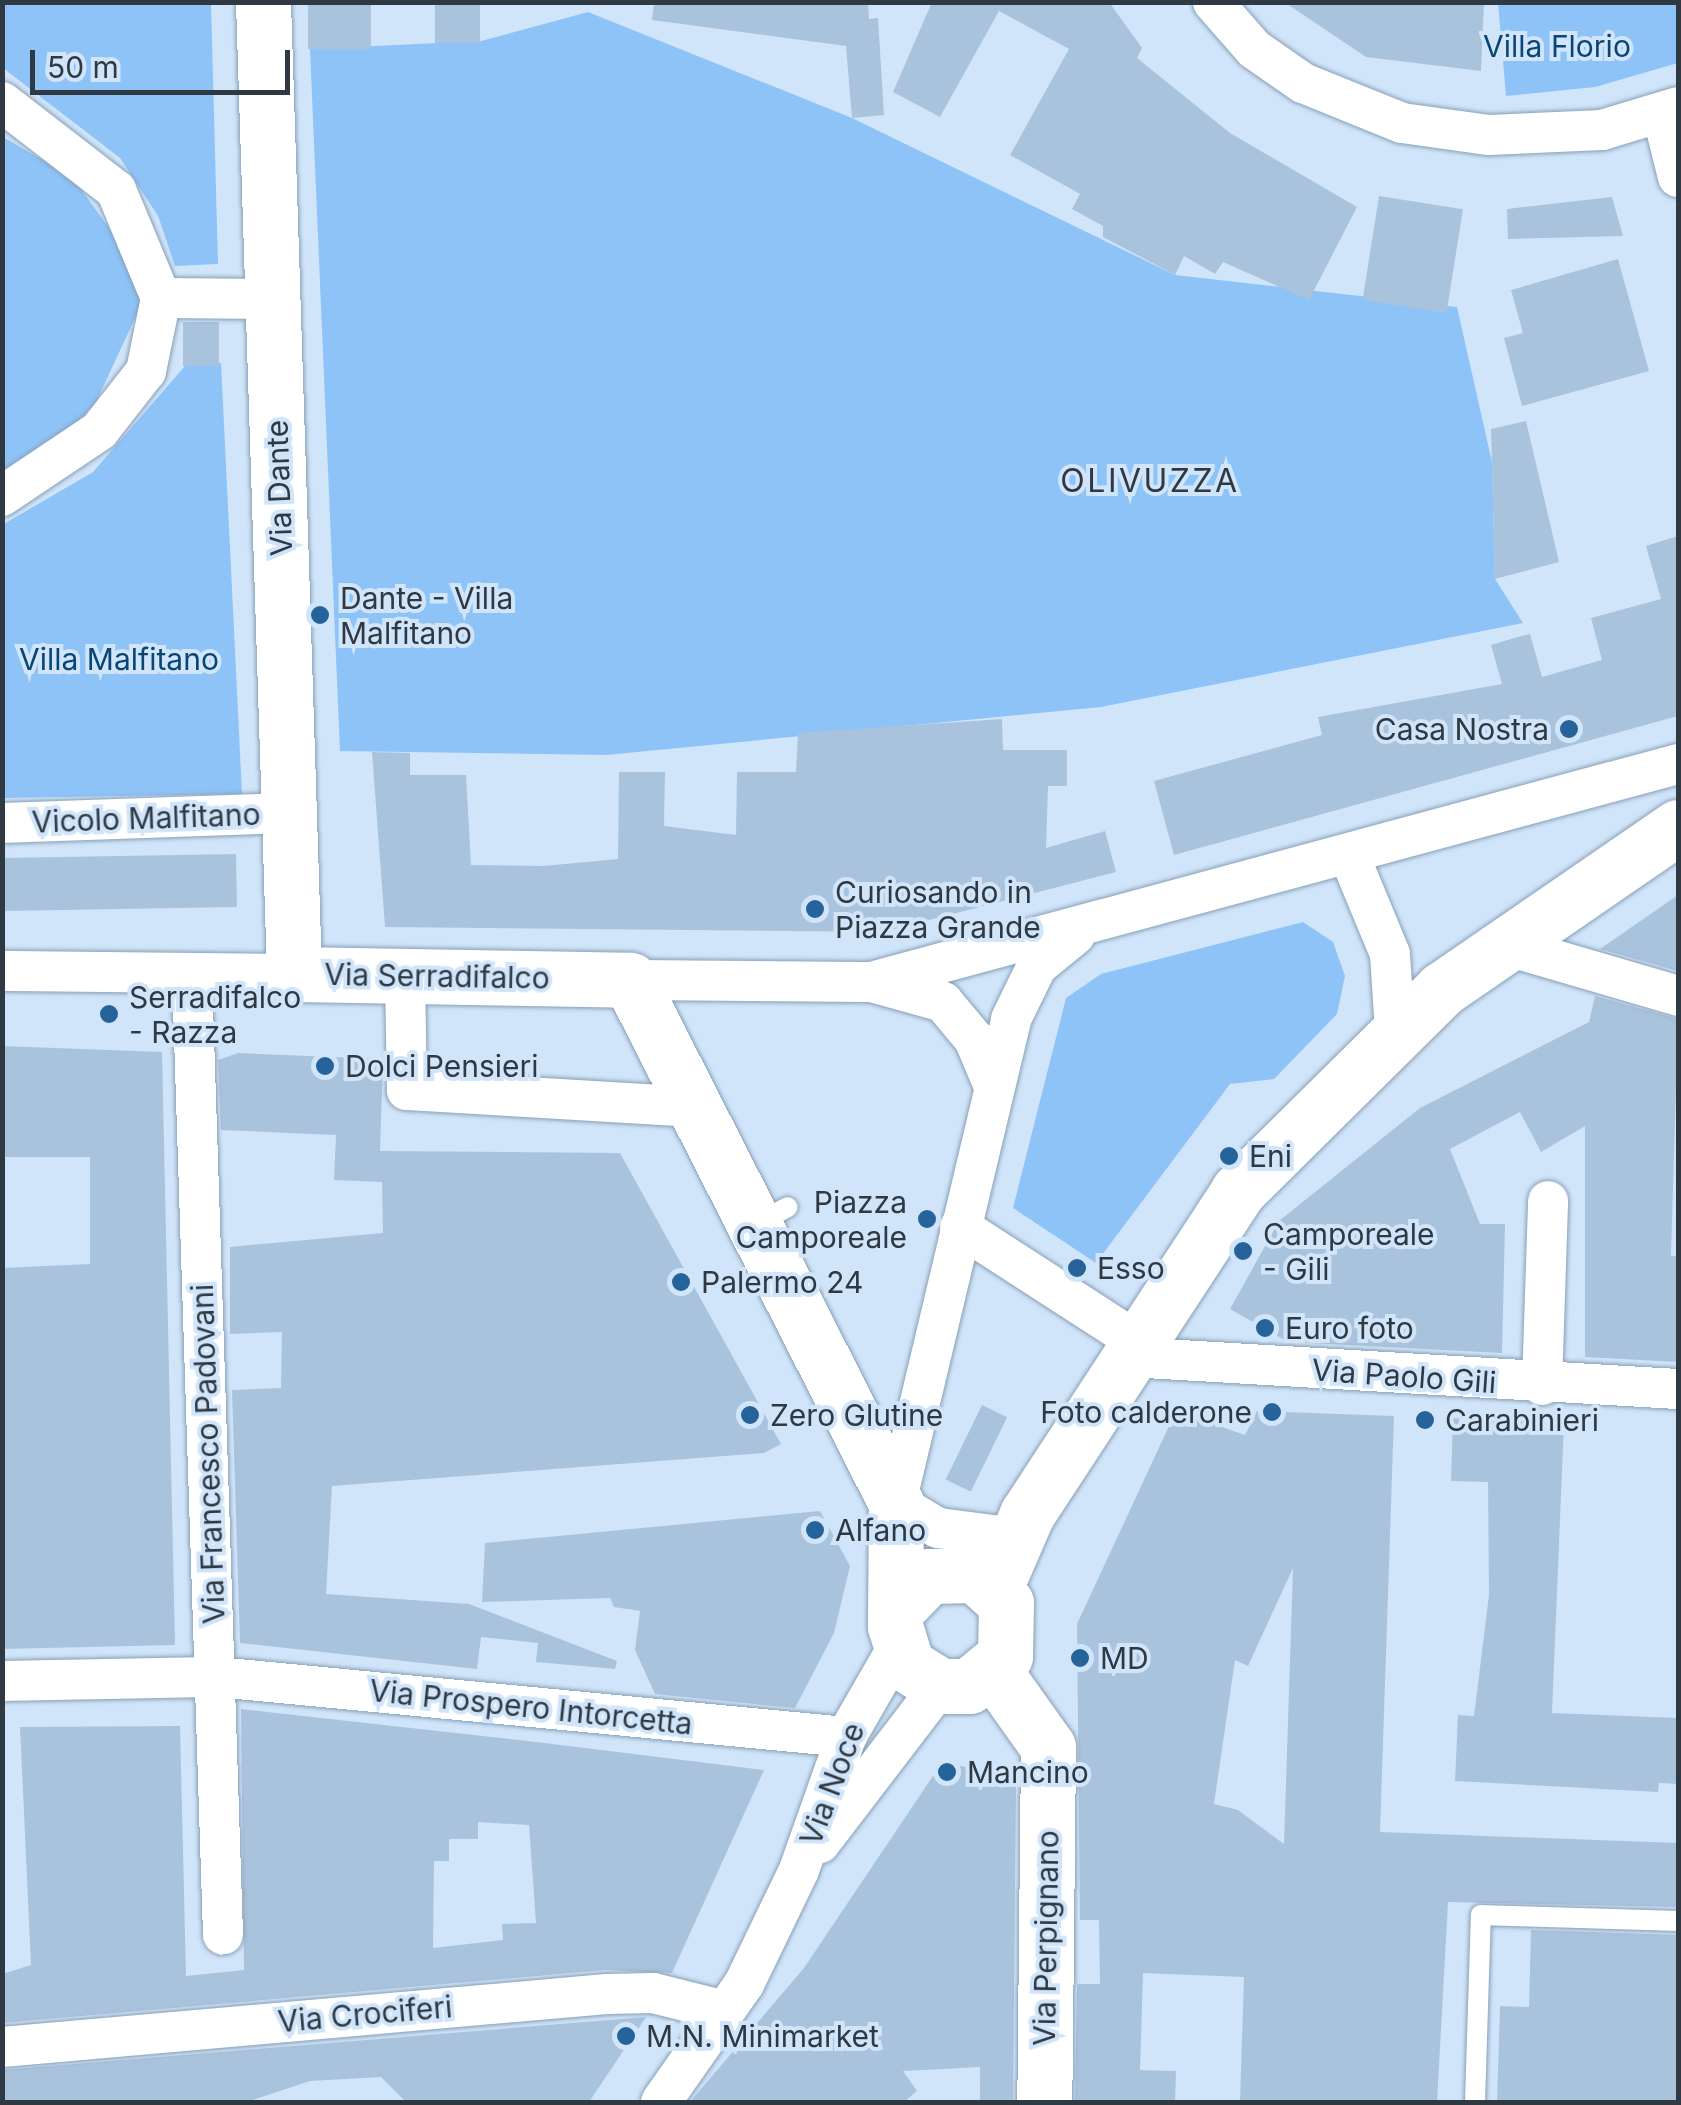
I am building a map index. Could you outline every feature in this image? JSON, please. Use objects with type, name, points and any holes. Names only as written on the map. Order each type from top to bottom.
[{"type":"street","name":"Via Dante","points":[[264,2],[294,974]]},
{"type":"street","points":[[1213,2],[1254,49],[1303,83],[1402,123],[1489,135],[1602,130],[1670,110],[1678,177]]},
{"type":"street","points":[[2,102],[116,190],[161,298],[146,371],[99,431],[2,496]]},
{"type":"street","points":[[161,298],[273,299]]},
{"type":"street","points":[[871,982],[1082,930],[1678,764]]},
{"type":"street","name":"Vicolo Malfitano","points":[[2,823],[289,813]]},
{"type":"street","points":[[1082,930],[1038,966],[993,1084],[896,1503],[899,1626],[940,1686],[969,1686],[994,1671],[1011,1639],[995,1588],[1016,1538],[1238,1191],[1395,1032],[1504,946],[1678,826]]},
{"type":"street","points":[[1348,855],[1390,954],[1395,1032]]},
{"type":"street","points":[[1504,946],[1678,996]]},
{"type":"street","name":"Via Serradifalco","points":[[2,971],[871,982]]},
{"type":"street","name":"Via Francesco Padovani","points":[[192,975],[224,1934]]},
{"type":"street","points":[[406,977],[406,1090],[691,1107]]},
{"type":"street","points":[[630,980],[691,1107],[770,1216],[896,1503],[938,1528],[1016,1538]]},
{"type":"street","points":[[871,982],[943,1002],[974,1038],[993,1084]]},
{"type":"street","points":[[1542,1385],[1548,1201]]},
{"type":"street","points":[[960,1227],[1134,1350]]},
{"type":"street","name":"Via Paolo Gili","points":[[1134,1350],[1542,1385],[1678,1389]]},
{"type":"street","points":[[899,1626],[920,1582],[952,1570],[995,1588]]},
{"type":"street","name":"Via Noce","points":[[661,2102],[725,2011],[799,1870],[846,1737],[899,1626]]},
{"type":"street","name":"Via Perpignano","points":[[994,1671],[1048,1746],[1044,2102]]},
{"type":"street","name":"Via Prospero Intorcetta","points":[[2,1681],[218,1677],[846,1737]]},
{"type":"street","name":"Via Noce","points":[[799,1870],[940,1686]]},
{"type":"street","name":"Via Crociferi","points":[[2,2046],[607,1994],[652,1994],[725,2011]]},
{"type":"lane","points":[[1474,2102],[1481,1915],[1678,1920]]},
{"type":"green space","points":[[3,2],[211,3],[218,264],[175,266],[158,216],[120,158],[3,68]]},
{"type":"green space","name":"Villa Florio","points":[[1498,3],[1678,3],[1678,63],[1595,87],[1506,96]]},
{"type":"green space","points":[[588,12],[852,118],[1175,275],[1457,307],[1492,462],[1495,579],[1523,623],[1101,707],[606,755],[340,751],[310,49],[481,41]]},
{"type":"green space","points":[[3,137],[72,177],[138,268],[143,301],[96,402],[56,446],[3,471]]},
{"type":"green space","name":"Villa Malfitano","points":[[221,363],[242,794],[3,798],[2,525],[93,472],[185,366]]},
{"type":"green space","points":[[1303,922],[1333,942],[1345,976],[1337,1014],[1274,1079],[1230,1084],[1096,1263],[1013,1208],[1066,998],[1101,974]]},
{"type":"building","points":[[308,2],[371,2],[371,49],[308,49]]},
{"type":"building","points":[[435,2],[480,2],[480,43],[435,43]]},
{"type":"building","points":[[654,2],[868,2],[869,19],[878,18],[884,115],[852,118],[846,46],[652,20]]},
{"type":"building","points":[[932,2],[1109,2],[1142,48],[1137,58],[1230,133],[1357,207],[1309,300],[1223,262],[1215,274],[1184,256],[1175,275],[1103,237],[1103,226],[1072,209],[1080,194],[1010,155],[1069,49],[999,11],[940,117],[893,92]]},
{"type":"building","points":[[1284,2],[1484,2],[1481,71],[1366,57]]},
{"type":"building","points":[[1379,196],[1463,209],[1447,313],[1363,300]]},
{"type":"building","points":[[1612,197],[1623,236],[1508,239],[1507,209]]},
{"type":"building","points":[[1618,259],[1649,371],[1522,406],[1504,338],[1523,333],[1511,290]]},
{"type":"building","points":[[183,322],[219,322],[219,366],[183,366]]},
{"type":"building","points":[[1526,421],[1559,562],[1495,579],[1491,429]]},
{"type":"building","points":[[1678,536],[1678,716],[1174,855],[1154,781],[1322,735],[1318,717],[1502,684],[1491,645],[1511,639],[1530,634],[1542,677],[1602,660],[1591,618],[1661,599],[1646,546]]},
{"type":"building","points":[[1002,719],[1003,750],[1067,750],[1067,786],[1048,786],[1046,848],[1105,831],[1116,872],[882,932],[385,927],[372,752],[410,753],[410,775],[466,775],[471,865],[543,866],[618,859],[619,772],[665,772],[664,826],[736,835],[737,772],[796,772],[798,733]]},
{"type":"building","points":[[236,854],[237,907],[3,911],[2,858]]},
{"type":"building","points":[[1678,895],[1678,971],[1600,949]]},
{"type":"building","points":[[1595,996],[1678,1019],[1671,1256],[1678,1256],[1678,1362],[1585,1357],[1585,1126],[1541,1152],[1520,1112],[1450,1149],[1480,1224],[1505,1224],[1502,1353],[1288,1342],[1230,1309],[1279,1221],[1420,1108],[1589,1022]]},
{"type":"building","points":[[2,1046],[162,1052],[175,1645],[2,1649],[2,1268],[90,1264],[90,1157],[2,1157]]},
{"type":"building","points":[[238,1053],[383,1059],[380,1151],[620,1153],[781,1444],[764,1453],[332,1486],[326,1594],[469,1604],[617,1661],[615,1669],[536,1662],[538,1643],[481,1637],[477,1669],[240,1643],[232,1390],[281,1388],[282,1332],[230,1334],[230,1247],[383,1233],[382,1182],[334,1180],[336,1135],[221,1130],[218,1060]]},
{"type":"building","points":[[982,1405],[1007,1417],[971,1492],[946,1480]]},
{"type":"building","points":[[1176,1411],[1245,1435],[1257,1411],[1394,1416],[1380,1832],[1678,1843],[1678,1907],[1448,1902],[1437,2102],[1240,2102],[1244,1977],[1143,1973],[1140,2070],[1176,2071],[1175,2102],[1075,2102],[1077,1984],[1100,1984],[1099,1920],[1080,1920],[1077,1624]],"holes":[[[1293,1568],[1284,1844],[1238,1810],[1214,1804],[1235,1660],[1248,1666]]]},
{"type":"building","points":[[1453,1418],[1564,1423],[1552,1713],[1678,1718],[1678,1784],[1659,1783],[1658,1792],[1455,1781],[1458,1715],[1474,1716],[1489,1595],[1488,1482],[1451,1481]]},
{"type":"building","points":[[820,1511],[850,1566],[834,1633],[795,1708],[655,1694],[635,1650],[640,1611],[614,1607],[610,1598],[482,1602],[485,1543]]},
{"type":"building","points":[[241,1709],[764,1770],[672,1973],[605,1970],[2,2023],[2,1974],[31,1965],[20,1727],[180,1726],[186,1976],[244,1970]],"holes":[[[478,1822],[529,1825],[536,1923],[502,1924],[503,1940],[433,1948],[434,1861],[449,1861],[449,1839],[478,1839]]]},
{"type":"building","points":[[943,1761],[1016,1781],[1013,2102],[980,2102],[980,2067],[903,2071],[917,2091],[904,2102],[690,2102],[804,1968]]},
{"type":"building","points":[[1531,1930],[1678,1935],[1678,2102],[1497,2102],[1500,2006],[1529,2007]]},
{"type":"building","points":[[646,2017],[589,2102],[406,2102],[381,2077],[310,2081],[246,2102],[2,2102],[2,2070]]},
{"type":"place","name":"Dante - Villa Malfitano","points":[[320,615]]},
{"type":"place","name":"Casa Nostra","points":[[1569,729]]},
{"type":"place","name":"Curiosando in Piazza Grande","points":[[815,909]]},
{"type":"place","name":"Serradifalco - Razza","points":[[109,1014]]},
{"type":"place","name":"Dolci Pensieri","points":[[325,1066]]},
{"type":"place","name":"Eni","points":[[1229,1156]]},
{"type":"place","name":"Piazza Camporeale","points":[[927,1219]]},
{"type":"place","name":"Camporeale - Gili","points":[[1243,1251]]},
{"type":"place","name":"Esso","points":[[1077,1268]]},
{"type":"place","name":"Palermo 24","points":[[681,1282]]},
{"type":"place","name":"Euro foto","points":[[1265,1328]]},
{"type":"place","name":"Foto calderone","points":[[1272,1412]]},
{"type":"place","name":"Zero Glutine","points":[[750,1415]]},
{"type":"place","name":"Carabinieri","points":[[1425,1420]]},
{"type":"place","name":"Alfano","points":[[815,1530]]},
{"type":"place","name":"MD","points":[[1080,1658]]},
{"type":"place","name":"Mancino","points":[[947,1772]]},
{"type":"place","name":"M.N. Minimarket","points":[[626,2036]]},
{"type":"district","name":"OLIVUZZA","points":[[1150,481]]}]
